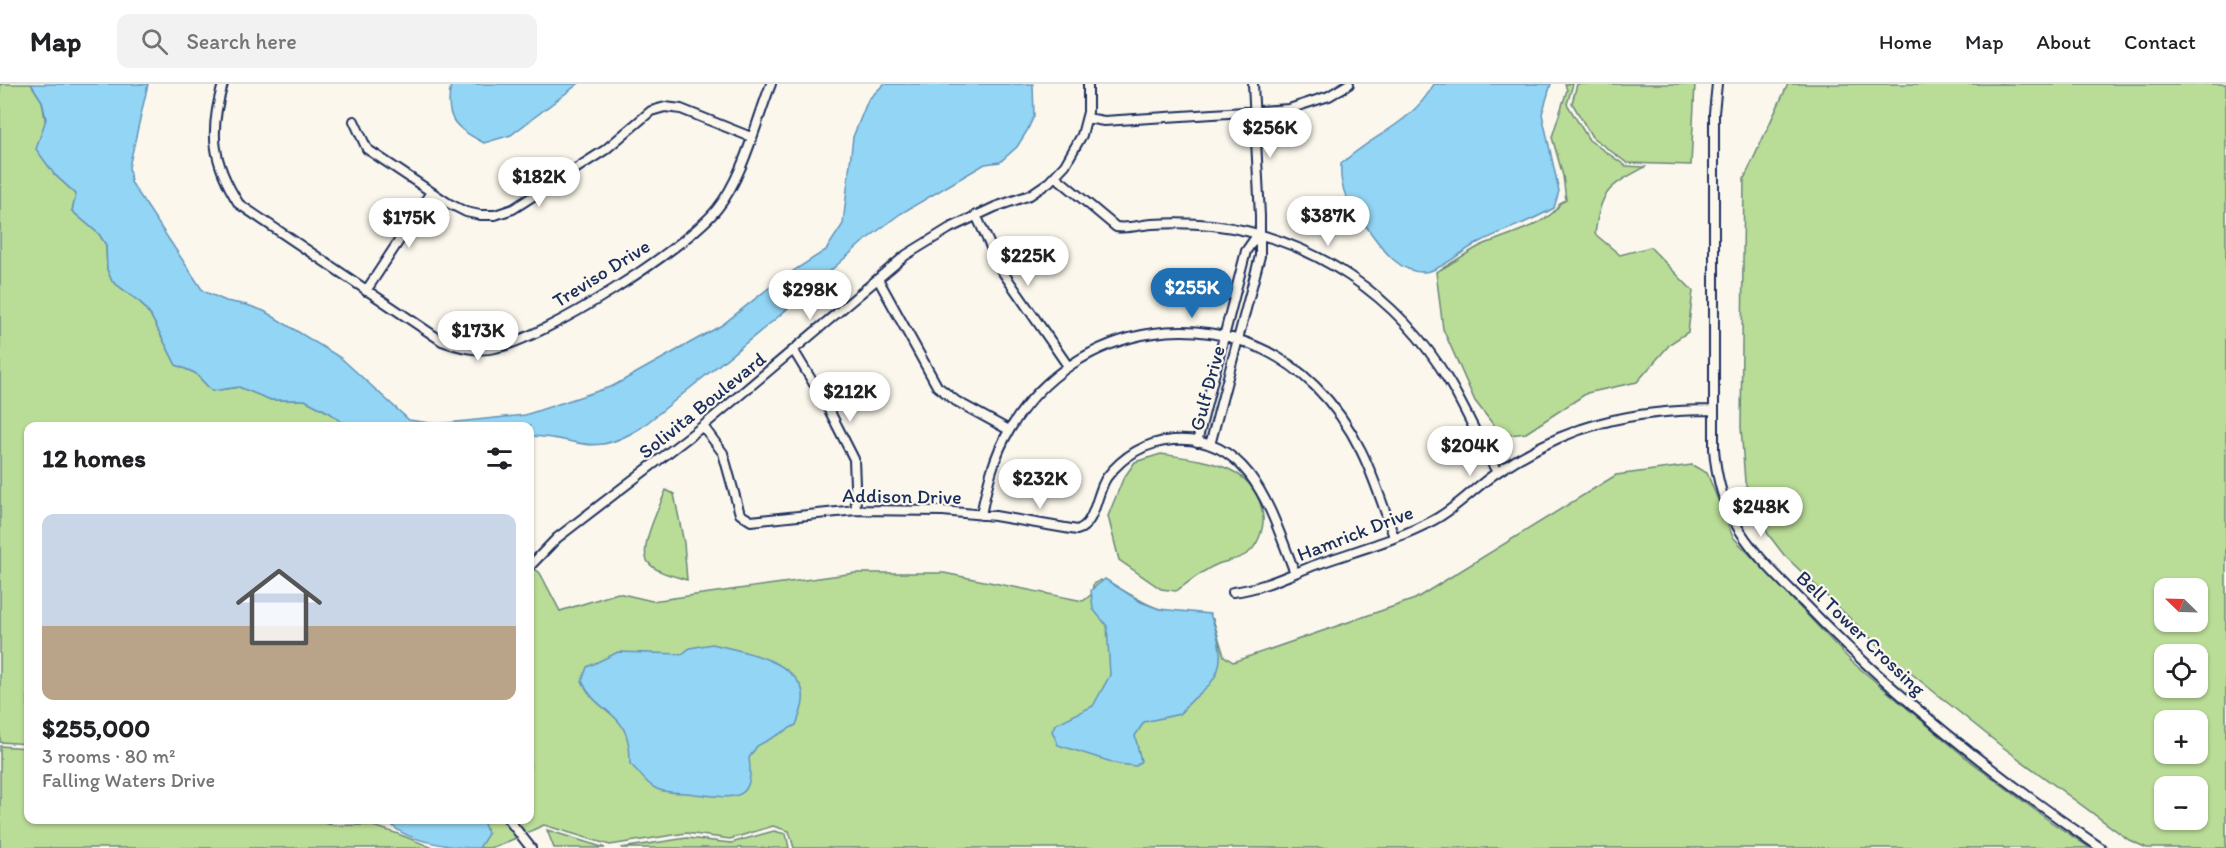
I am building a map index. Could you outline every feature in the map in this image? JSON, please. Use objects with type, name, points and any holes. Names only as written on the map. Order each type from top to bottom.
[{"type":"street","name":"Treviso Drive","points":[[224,84],[215,110],[213,140],[225,182],[239,204],[442,341],[461,348],[495,348],[517,340],[625,282],[686,237],[716,210],[730,191],[771,84]]},
{"type":"street","name":"Solivita Boulevard","points":[[534,562],[557,538],[703,426],[928,240],[976,215],[1030,195],[1055,176],[1077,146],[1087,118],[1088,84]]},
{"type":"street","name":"Gulf Drive","points":[[1210,445],[1260,256],[1253,84]]},
{"type":"street","points":[[1087,118],[1104,121],[1288,109],[1312,103],[1349,84]]},
{"type":"street","name":"Bell Tower Crossing","points":[[1717,84],[1714,113],[1714,410],[1716,470],[1724,500],[1744,537],[1779,578],[1849,648],[1918,711],[2001,777],[2101,848]]},
{"type":"street","points":[[354,120],[367,149],[431,192],[466,212],[495,215],[513,209],[605,150],[651,111],[666,107],[681,110],[750,136]]},
{"type":"street","points":[[1055,176],[1116,227],[1192,224],[1258,234],[1292,245],[1332,264],[1361,284],[1403,320],[1428,350],[1450,383],[1497,472]]},
{"type":"street","points":[[366,291],[431,192]]},
{"type":"street","points":[[976,215],[1002,271],[1068,366]]},
{"type":"street","name":"Gulf Drive","points":[[1197,442],[1246,251],[1258,234]]},
{"type":"street","points":[[879,279],[937,386],[956,401],[1009,430]]},
{"type":"street","points":[[981,515],[989,477],[1009,430],[1038,392],[1068,366],[1099,348],[1136,336],[1176,331],[1237,338],[1253,344],[1297,371],[1342,417],[1365,454],[1394,537]]},
{"type":"street","points":[[794,351],[826,404],[854,459],[856,510]]},
{"type":"street","name":"Hamrick Drive","points":[[1233,592],[1245,590],[1394,537],[1441,516],[1497,472],[1546,443],[1594,423],[1649,412],[1714,410]]},
{"type":"street","name":"Addison Drive","points":[[703,426],[723,453],[738,511],[743,518],[751,521],[856,510],[981,515],[1081,529],[1088,524],[1105,479],[1124,459],[1142,448],[1160,442],[1197,442],[1210,445],[1238,462],[1258,485],[1294,573]]},
{"type":"street","points":[[512,824],[531,848]]},
{"type":"green space","points":[[0,84],[31,84],[42,101],[54,174],[76,194],[72,211],[99,234],[106,245],[107,269],[112,281],[141,303],[151,316],[176,365],[195,373],[212,391],[239,387],[271,400],[305,400],[330,413],[341,422],[24,422],[24,744],[0,742]]},
{"type":"green space","points":[[1565,84],[1573,84],[1567,104],[1589,140],[1626,166],[1645,167],[1608,191],[1600,208],[1595,234],[1620,255],[1650,247],[1693,291],[1688,332],[1671,343],[1637,382],[1587,393],[1526,433],[1502,436],[1475,401],[1443,329],[1436,272],[1480,246],[1524,229],[1547,217],[1566,200],[1563,176],[1552,137],[1567,90]]},
{"type":"green space","points":[[1577,84],[1695,84],[1691,165],[1627,163],[1592,137],[1572,103]]},
{"type":"green space","points":[[1788,84],[2226,84],[2226,848],[2147,848],[2129,840],[2000,745],[1887,654],[1784,555],[1768,534],[1745,482],[1741,427],[1744,179]]},
{"type":"green space","points":[[1161,454],[1210,463],[1240,475],[1259,499],[1263,517],[1260,536],[1248,553],[1212,567],[1176,591],[1161,589],[1119,560],[1108,516],[1123,479],[1135,462]]},
{"type":"green space","points":[[1692,465],[1707,473],[1733,537],[1851,661],[1965,757],[2051,822],[2090,848],[794,848],[789,831],[773,826],[730,839],[686,833],[610,845],[544,825],[489,848],[450,844],[399,824],[534,824],[534,568],[540,573],[560,611],[618,593],[652,601],[855,573],[944,573],[1083,601],[1092,594],[1093,585],[1100,580],[1162,610],[1203,615],[1213,619],[1224,656],[1233,662],[1415,599],[1616,475]]},
{"type":"green space","points":[[666,490],[674,494],[684,543],[687,580],[656,569],[651,566],[646,556],[648,537]]},
{"type":"green space","points":[[0,746],[24,748],[24,824],[367,825],[433,848],[0,848]]},
{"type":"green space","points":[[547,830],[605,848],[554,848]]},
{"type":"green space","points":[[774,831],[786,834],[789,848],[621,848],[687,838],[731,843]]},
{"type":"water","points":[[31,84],[148,84],[129,167],[131,182],[203,291],[226,301],[264,311],[341,358],[409,420],[423,422],[341,422],[330,413],[305,400],[271,400],[239,387],[212,391],[195,373],[176,365],[151,316],[141,303],[112,281],[107,269],[106,245],[99,234],[72,211],[76,194],[54,174],[36,149],[46,119],[42,101]]},
{"type":"water","points":[[451,84],[578,84],[511,135],[484,143],[459,127],[454,121],[449,106]]},
{"type":"water","points":[[884,84],[1033,84],[1034,116],[1017,147],[1000,162],[985,164],[900,214],[863,242],[778,317],[642,427],[624,437],[597,445],[534,436],[534,422],[457,422],[525,415],[613,386],[722,325],[779,280],[826,250],[843,224],[853,137],[868,100]]},
{"type":"water","points":[[1434,84],[1551,84],[1542,114],[1559,191],[1554,208],[1478,243],[1436,269],[1419,272],[1410,270],[1392,259],[1355,211],[1344,191],[1341,164],[1414,110]]},
{"type":"water","points":[[1105,579],[1141,602],[1159,609],[1210,614],[1219,641],[1218,669],[1209,685],[1180,714],[1144,722],[1135,736],[1141,761],[1136,766],[1118,764],[1058,745],[1052,731],[1056,724],[1093,706],[1110,675],[1107,626],[1093,609],[1091,590]]},
{"type":"water","points":[[712,644],[763,658],[787,670],[796,678],[802,689],[803,702],[796,725],[757,746],[749,758],[748,784],[738,795],[729,797],[661,791],[649,784],[630,764],[625,732],[619,722],[596,702],[582,681],[587,667],[618,652],[682,654],[690,648]]},
{"type":"water","points":[[392,824],[484,824],[488,834],[479,848],[457,847],[415,838]]}]
